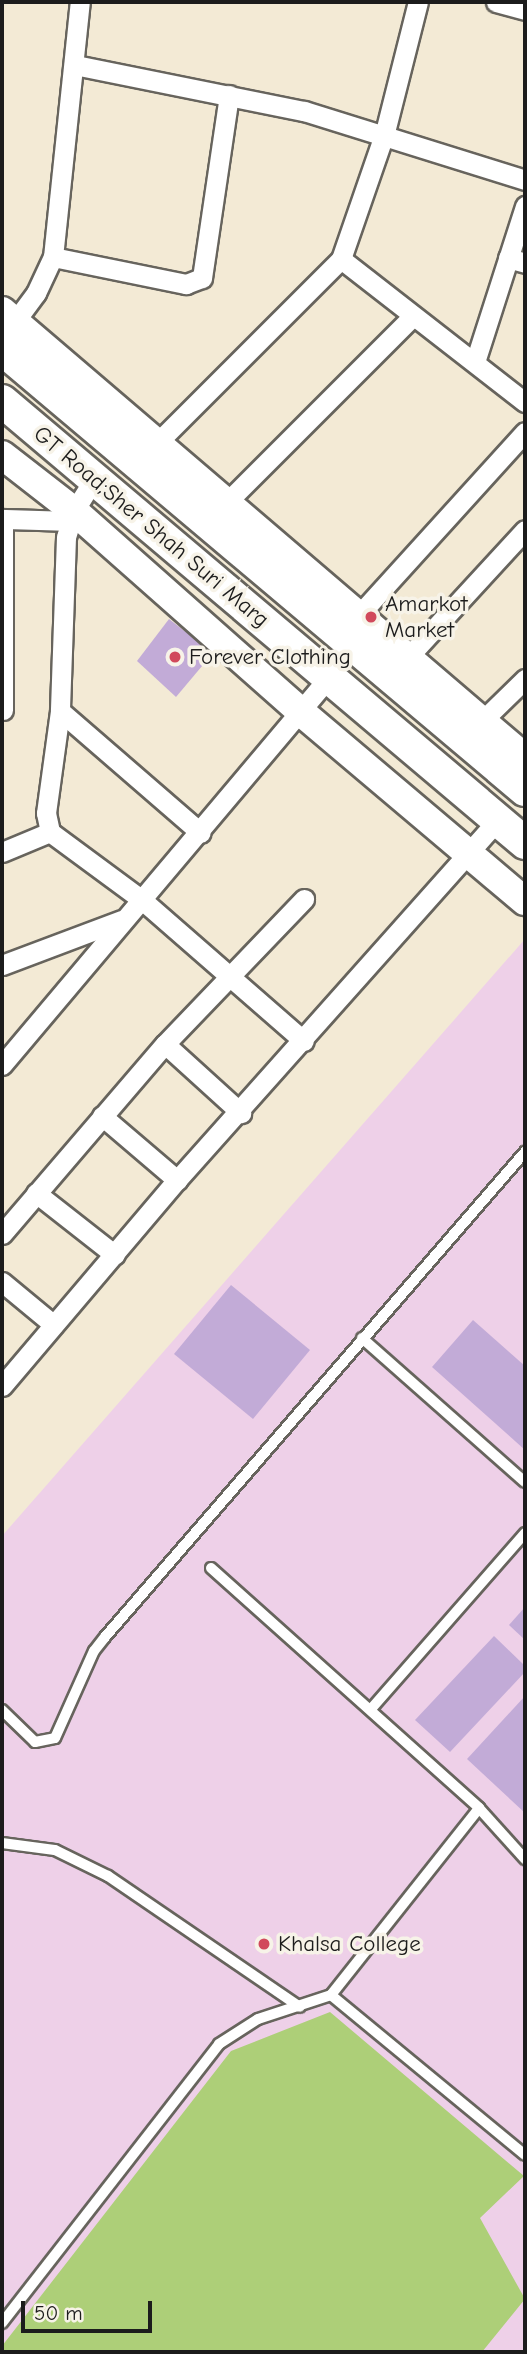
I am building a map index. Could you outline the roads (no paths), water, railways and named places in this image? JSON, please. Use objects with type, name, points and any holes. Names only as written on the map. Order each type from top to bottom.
[{"type":"main road","points":[[5,330],[157,443],[525,758]]},
{"type":"main road","name":"GT Road;Sher Shah Suri Marg","points":[[5,330],[525,790]]},
{"type":"main road","name":"GT Road;Sher Shah Suri Marg","points":[[2,401],[525,843]]},
{"type":"main road","points":[[2,455],[525,901]]},
{"type":"street","points":[[5,330],[53,257],[75,65],[79,2]]},
{"type":"street","points":[[157,443],[341,259],[385,132],[418,2]]},
{"type":"street","points":[[496,2],[525,10]]},
{"type":"street","points":[[75,65],[229,95],[385,132],[525,180]]},
{"type":"street","points":[[53,257],[186,284],[202,278],[229,95]]},
{"type":"street","points":[[475,362],[517,261],[525,206]]},
{"type":"street","points":[[341,259],[525,402]]},
{"type":"street","points":[[227,502],[413,316]]},
{"type":"street","points":[[358,615],[525,432]]},
{"type":"street","points":[[94,479],[72,516],[60,711],[46,813],[50,832],[141,899],[230,972],[304,1041]]},
{"type":"street","points":[[3,710],[2,519],[72,516]]},
{"type":"street","points":[[408,656],[525,530]]},
{"type":"street","points":[[2,1065],[141,899],[201,833],[329,677]]},
{"type":"street","points":[[483,720],[525,679]]},
{"type":"street","points":[[60,711],[201,833]]},
{"type":"street","points":[[2,1386],[177,1180],[241,1113],[498,820]]},
{"type":"street","points":[[2,852],[50,832]]},
{"type":"street","points":[[2,1234],[230,972],[304,900]]},
{"type":"street","points":[[2,965],[124,919]]},
{"type":"street","points":[[165,1044],[241,1113]]},
{"type":"street","points":[[102,1116],[177,1180]]},
{"type":"street","points":[[36,1193],[115,1255]]},
{"type":"street","points":[[2,1282],[54,1325]]},
{"type":"lane","points":[[2,1710],[35,1742],[55,1738],[94,1651],[525,1152]]},
{"type":"lane","points":[[362,1338],[525,1482]]},
{"type":"lane","points":[[371,1709],[525,1533]]},
{"type":"lane","points":[[211,1568],[479,1808],[525,1859]]},
{"type":"lane","points":[[2,2323],[219,2044],[258,2019],[331,1995],[479,1808]]},
{"type":"lane","points":[[2,1843],[55,1850],[108,1876],[300,2007]]},
{"type":"lane","points":[[331,1995],[525,2155]]},
{"type":"place","name":"Amarkot Market","points":[[371,617]]},
{"type":"place","name":"Forever Clothing","points":[[175,657]]},
{"type":"place","name":"Khalsa College","points":[[264,1944]]}]
